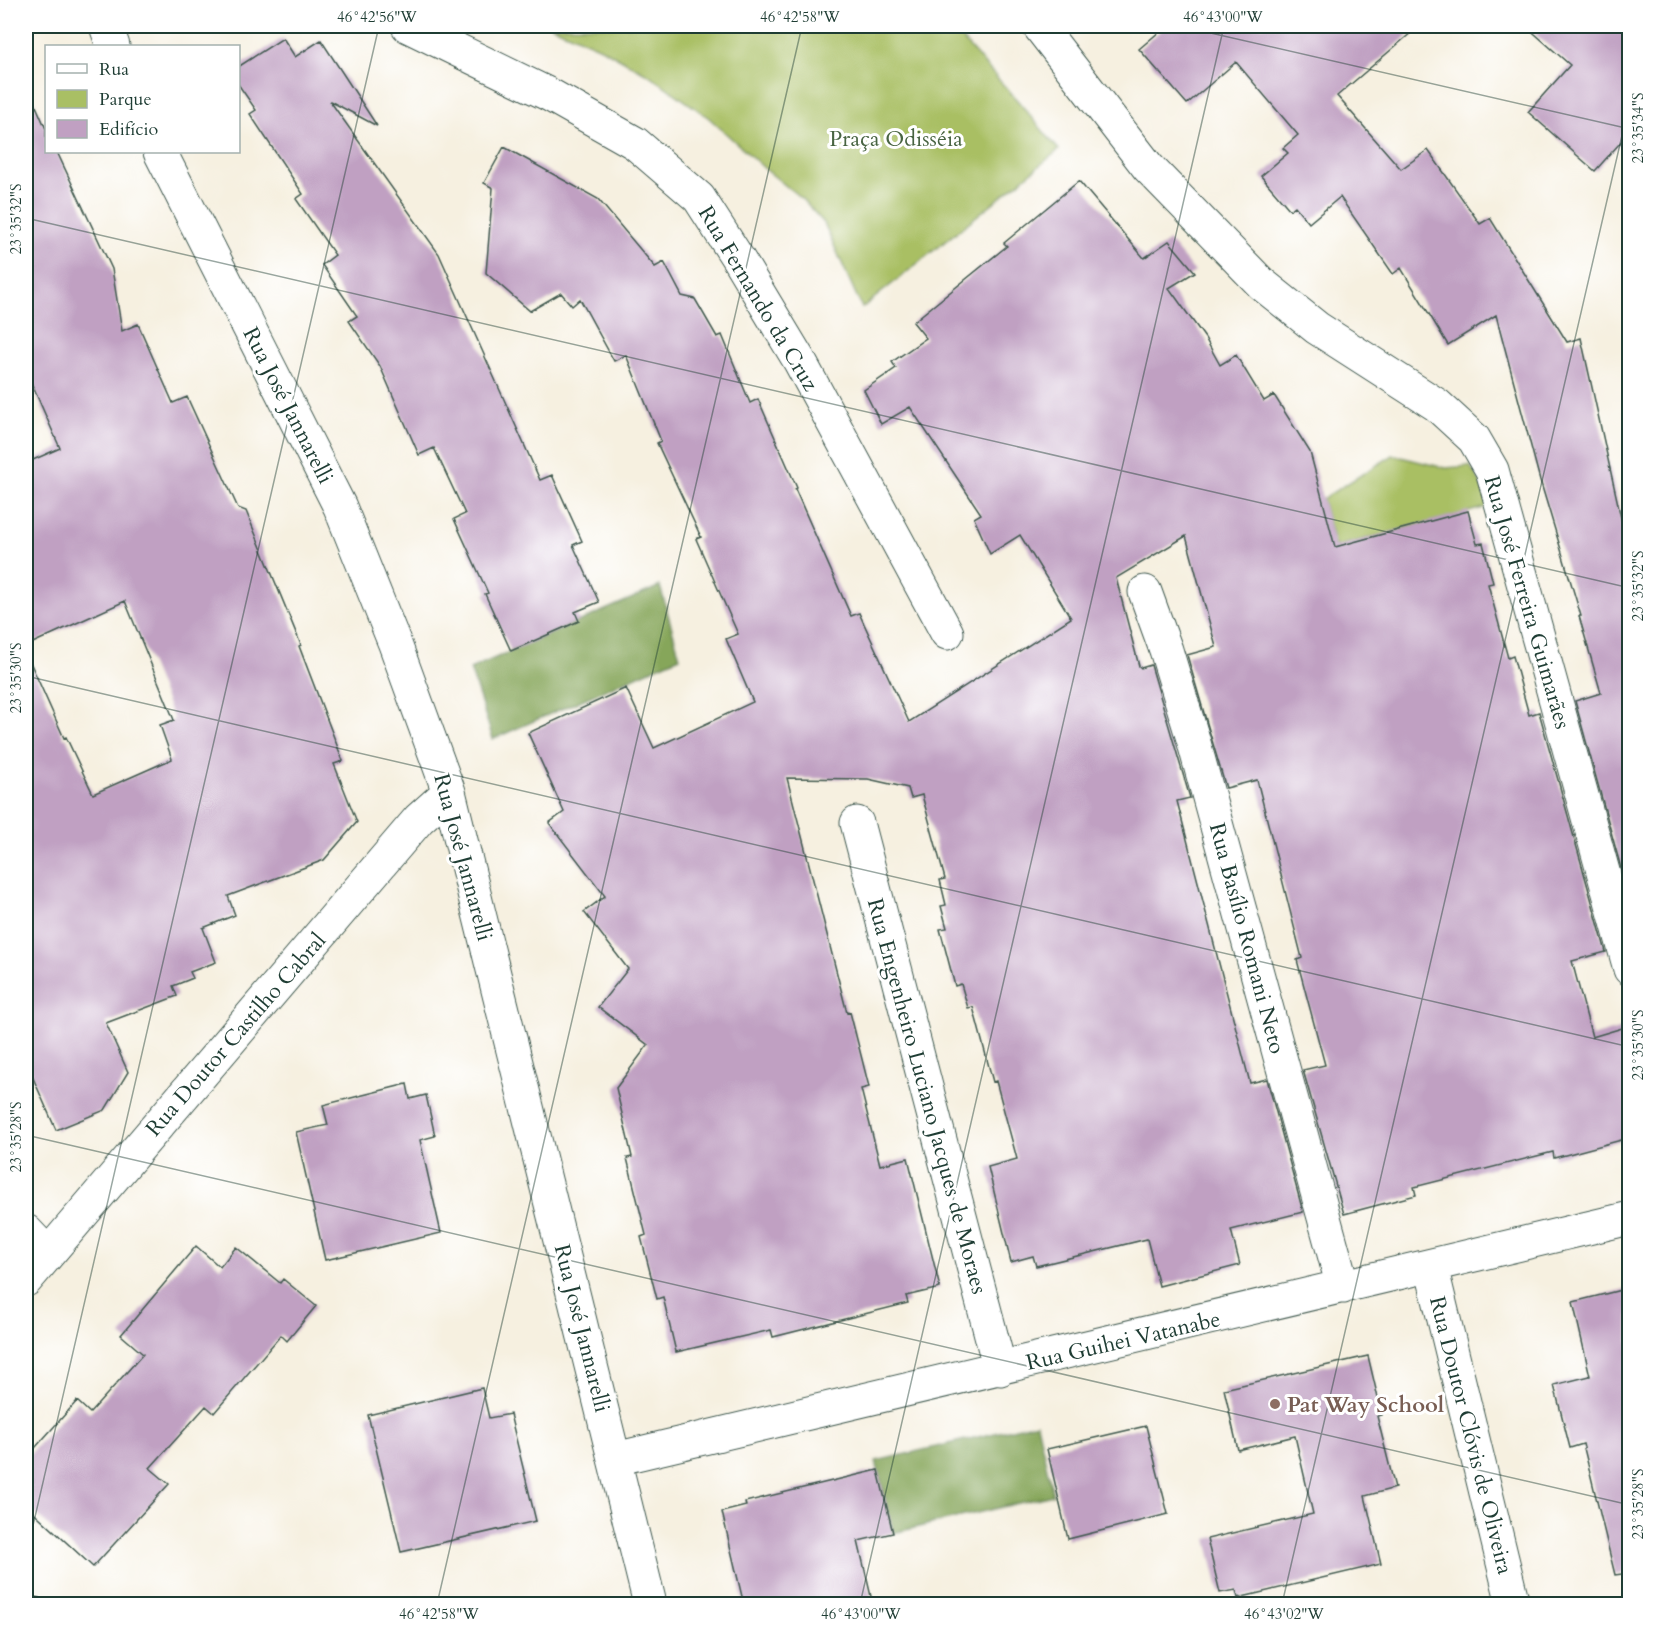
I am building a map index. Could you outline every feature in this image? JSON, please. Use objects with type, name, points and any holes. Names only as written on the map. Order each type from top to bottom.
[{"type":"street","points":[[106,26],[114,45]]},
{"type":"street","name":"Rua Fernando da Cruz","points":[[408,26],[550,95],[635,143],[699,198],[800,360],[947,633]]},
{"type":"street","name":"Rua José Ferreira Guimarães","points":[[1039,26],[1148,167],[1262,284],[1317,328],[1437,405],[1474,439],[1492,470],[1629,969]]},
{"type":"street","name":"Rua José Jannarelli","points":[[161,153],[340,507],[395,644],[449,792],[650,1605]]},
{"type":"street","name":"Rua Basílio Romani Neto","points":[[1145,592],[1166,650],[1193,739],[1343,1287]]},
{"type":"street","name":"Rua Doutor Castilho Cabral","points":[[26,1280],[36,1242],[419,819],[449,792]]},
{"type":"street","name":"Rua Engenheiro Luciano Jacques de Moraes","points":[[857,823],[1000,1369]]},
{"type":"street","name":"Rua Guihei Vatanabe","points":[[615,1459],[1629,1218]]},
{"type":"street","name":"Rua Doutor Clóvis de Oliveira","points":[[1431,1266],[1513,1605]]},
{"type":"green space","name":"Praça Odisséia","points":[[551,26],[950,26],[1059,150],[862,308],[824,223],[801,198],[709,118],[649,75],[601,48]]},
{"type":"green space","points":[[1393,455],[1445,468],[1470,466],[1491,506],[1335,547],[1322,499]]},
{"type":"green space","points":[[660,586],[680,657],[493,739],[470,669]]},
{"type":"green space","points":[[1037,1423],[1053,1495],[893,1533],[876,1461]]},
{"type":"building","points":[[1166,26],[1419,26],[1337,96],[1401,169],[1428,150],[1480,224],[1490,218],[1567,342],[1581,338],[1629,554],[1629,897],[1575,701],[1601,693],[1496,315],[1448,345],[1401,268],[1393,274],[1340,197],[1309,223],[1295,206],[1290,210],[1261,176],[1288,153],[1283,148],[1298,135],[1236,62],[1187,104],[1139,49]]},
{"type":"building","points":[[1526,26],[1629,26],[1629,133],[1595,171],[1528,112],[1570,65]]},
{"type":"building","points":[[283,38],[295,57],[321,40],[377,126],[330,101],[439,254],[540,480],[552,475],[582,541],[573,545],[599,602],[575,612],[579,621],[511,651],[485,594],[488,593],[454,519],[465,514],[434,448],[419,455],[380,366],[349,321],[357,316],[322,265],[335,255],[296,199],[303,194],[250,114],[256,110],[240,87],[240,66]]},
{"type":"building","points":[[26,83],[45,127],[45,153],[57,153],[112,269],[122,331],[138,324],[173,403],[187,397],[238,508],[246,511],[301,645],[299,646],[343,761],[334,764],[357,822],[324,860],[228,896],[235,915],[203,928],[216,962],[190,972],[193,978],[173,986],[177,996],[106,1023],[128,1072],[105,1110],[56,1130],[26,1062],[26,653],[64,738],[66,737],[93,794],[172,759],[160,725],[174,720],[125,601],[26,646],[26,463],[60,448],[26,371]]},
{"type":"building","points":[[504,147],[598,199],[655,267],[664,262],[682,296],[695,299],[717,337],[722,335],[750,403],[758,399],[851,616],[859,613],[909,722],[1071,618],[1020,535],[990,554],[974,518],[981,514],[910,407],[881,424],[864,390],[896,368],[892,362],[926,338],[913,322],[1007,246],[1004,243],[1079,181],[1144,258],[1169,241],[1195,272],[1169,288],[1205,338],[1220,365],[1236,355],[1264,401],[1274,395],[1310,452],[1335,547],[1468,511],[1477,544],[1483,543],[1493,583],[1488,584],[1508,658],[1513,656],[1529,715],[1539,712],[1606,952],[1572,961],[1592,1037],[1629,1026],[1629,1138],[1554,1158],[1553,1152],[1414,1187],[1416,1195],[1344,1214],[1303,1070],[1325,1065],[1297,960],[1302,958],[1257,780],[1226,788],[1187,655],[1216,647],[1186,536],[1116,578],[1139,666],[1141,668],[1151,665],[1190,798],[1177,801],[1250,1083],[1267,1079],[1303,1212],[1231,1230],[1240,1265],[1159,1286],[1147,1239],[1036,1266],[1033,1256],[1011,1262],[988,1167],[1017,1159],[973,1007],[968,1008],[961,984],[955,986],[940,929],[947,928],[941,906],[946,905],[940,880],[945,879],[922,795],[911,798],[908,788],[868,779],[787,778],[847,1013],[850,1012],[869,1087],[861,1089],[880,1165],[908,1158],[940,1288],[906,1296],[908,1303],[773,1337],[771,1330],[676,1352],[663,1297],[657,1299],[641,1237],[646,1235],[627,1158],[632,1157],[616,1088],[648,1045],[598,1007],[628,969],[584,912],[605,896],[549,823],[564,812],[528,733],[626,688],[654,748],[753,702],[726,639],[738,634],[696,539],[701,537],[657,443],[661,441],[626,355],[614,361],[580,299],[572,306],[561,293],[530,311],[486,273],[493,188],[484,183]]},
{"type":"building","points":[[407,1084],[410,1099],[426,1095],[435,1136],[420,1140],[441,1233],[325,1260],[296,1132],[328,1125],[323,1105]]},
{"type":"building","points":[[196,1246],[220,1267],[236,1247],[280,1283],[283,1279],[316,1306],[287,1341],[281,1335],[214,1413],[206,1406],[150,1468],[169,1484],[93,1567],[26,1505],[26,1458],[77,1401],[90,1413],[143,1354],[121,1335]]},
{"type":"building","points":[[1629,1288],[1629,1573],[1615,1575],[1583,1444],[1570,1448],[1554,1385],[1590,1376],[1573,1302]]},
{"type":"building","points":[[1368,1356],[1382,1415],[1377,1416],[1395,1488],[1365,1496],[1381,1564],[1238,1598],[1236,1590],[1220,1593],[1207,1539],[1313,1514],[1295,1436],[1238,1450],[1224,1389]]},
{"type":"building","points":[[482,1388],[489,1418],[510,1414],[536,1521],[401,1552],[368,1415]]},
{"type":"building","points":[[1146,1426],[1168,1514],[1068,1539],[1047,1449]]},
{"type":"building","points":[[878,1470],[893,1533],[858,1541],[873,1605],[744,1605],[722,1512],[746,1506],[745,1502]]},
{"type":"place","name":"Pat Way School","points":[[1275,1404]]}]
